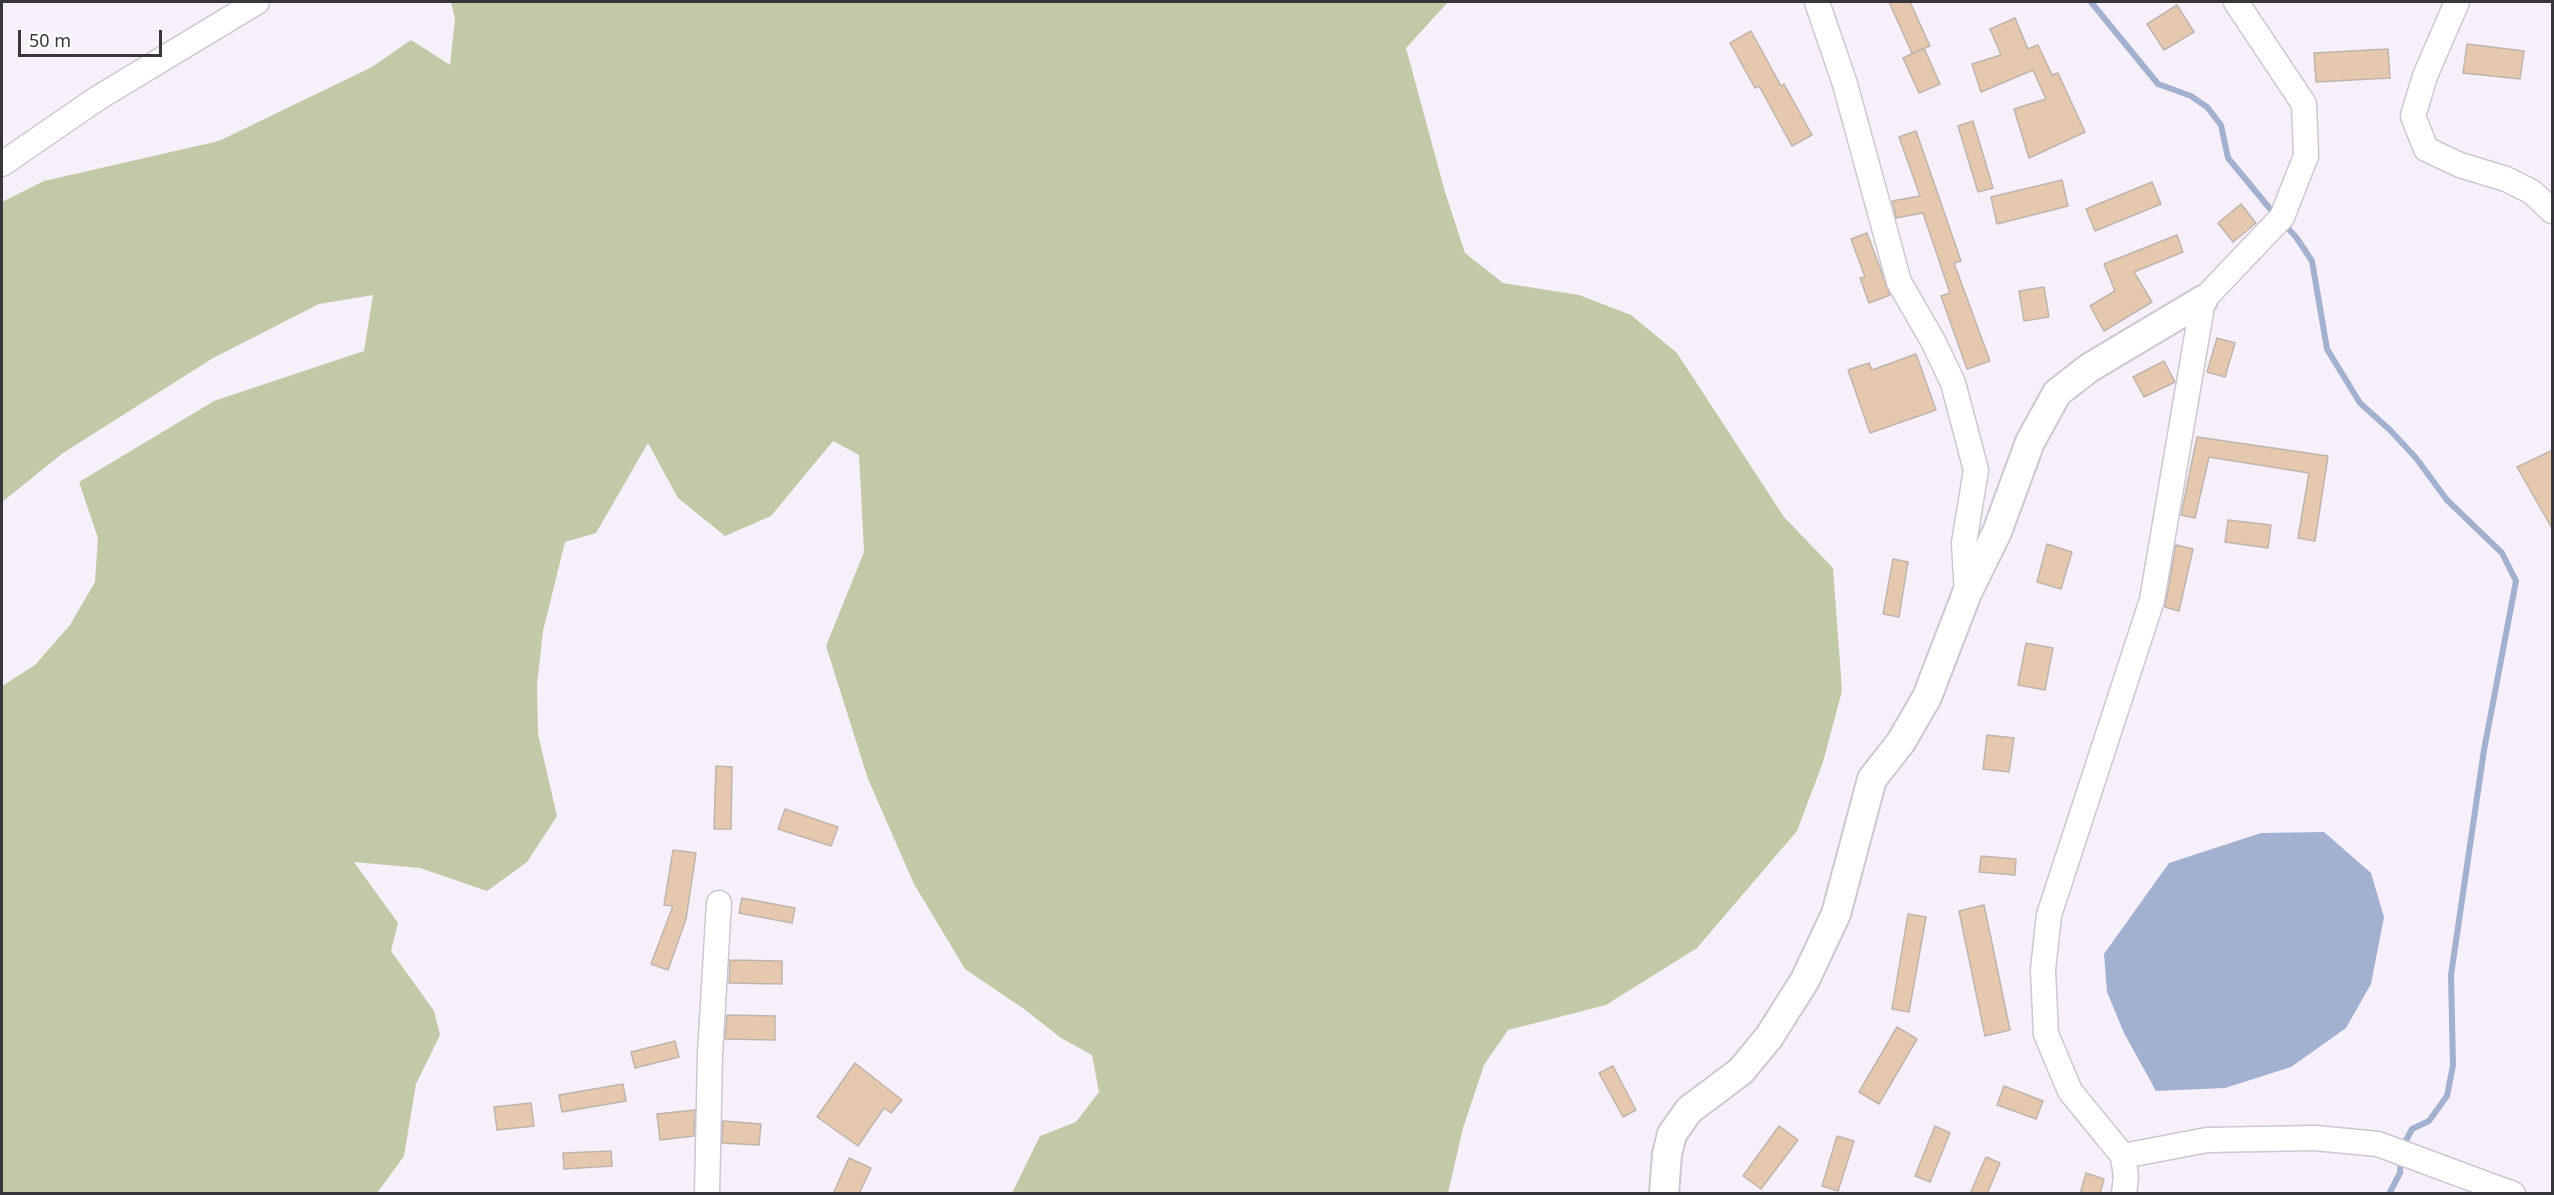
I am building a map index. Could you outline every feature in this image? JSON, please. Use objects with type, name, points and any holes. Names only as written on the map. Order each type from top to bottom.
[{"type":"street","points":[[2,164],[98,98],[257,2]]},
{"type":"street","points":[[1817,2],[1845,84],[1899,282],[1933,341],[1953,383],[1976,470],[1964,543],[1967,593]]},
{"type":"street","points":[[1664,1194],[1667,1154],[1672,1134],[1689,1110],[1741,1071],[1769,1037],[1805,980],[1836,914],[1872,779],[1901,742],[1927,697],[1967,593],[1997,532],[2030,442],[2056,393],[2089,368],[2203,300],[2282,218],[2306,156],[2304,104],[2236,2]]},
{"type":"street","points":[[2457,2],[2425,76],[2413,116],[2426,149],[2460,165],[2506,179],[2532,192],[2553,211]]},
{"type":"street","points":[[2124,1194],[2126,1177],[2123,1156],[2070,1091],[2046,1034],[2043,970],[2049,915],[2152,600],[2203,300]]},
{"type":"street","points":[[707,1194],[710,1054],[719,903]]},
{"type":"street","points":[[2123,1156],[2207,1140],[2315,1138],[2378,1144],[2456,1182],[2513,1194]]},
{"type":"green space","points":[[451,2],[1448,2],[1406,48],[1445,192],[1465,253],[1503,283],[1579,295],[1631,315],[1677,353],[1784,517],[1833,568],[1842,691],[1823,762],[1797,831],[1697,948],[1606,1005],[1508,1030],[1484,1065],[1463,1128],[1448,1193],[1012,1193],[1040,1136],[1076,1122],[1099,1092],[1092,1055],[1061,1038],[1024,1009],[965,969],[914,884],[868,779],[826,646],[864,552],[859,455],[833,441],[771,516],[725,536],[678,498],[648,443],[596,533],[565,542],[543,631],[537,685],[538,734],[557,816],[527,862],[487,891],[420,868],[354,862],[398,923],[391,951],[434,1011],[440,1035],[416,1084],[404,1156],[377,1193],[2,1193],[2,686],[35,665],[70,625],[95,582],[98,538],[79,482],[214,401],[364,351],[373,295],[319,304],[213,358],[63,453],[2,502],[2,202],[44,181],[219,141],[372,67],[411,40],[450,65],[455,19]]},
{"type":"water","points":[[2324,832],[2371,873],[2384,917],[2371,984],[2346,1028],[2291,1067],[2225,1088],[2156,1091],[2124,1033],[2107,992],[2104,954],[2169,863],[2261,833]]},
{"type":"building","points":[[1889,2],[1910,2],[1930,46],[1912,53]]},
{"type":"building","points":[[2177,5],[2194,32],[2164,50],[2147,24]]},
{"type":"building","points":[[2015,18],[2028,49],[2038,45],[2052,75],[2058,73],[2085,132],[2029,158],[2014,109],[2046,99],[2033,70],[1981,92],[1972,64],[2001,55],[1990,29]]},
{"type":"building","points":[[1751,31],[1781,86],[1784,84],[1812,135],[1792,146],[1759,86],[1755,88],[1730,43]]},
{"type":"building","points":[[2467,44],[2524,51],[2520,79],[2463,73]]},
{"type":"building","points":[[1924,48],[1940,84],[1919,93],[1903,58]]},
{"type":"building","points":[[2388,49],[2390,78],[2316,82],[2314,53]]},
{"type":"building","points":[[1973,121],[1993,188],[1978,192],[1958,126]]},
{"type":"building","points":[[1916,131],[1961,261],[1954,263],[1990,361],[1967,369],[1941,296],[1950,293],[1923,213],[1896,218],[1892,201],[1920,196],[1899,137]]},
{"type":"building","points":[[2062,180],[2068,206],[1997,224],[1991,197]]},
{"type":"building","points":[[2152,182],[2161,204],[2095,231],[2086,209]]},
{"type":"building","points":[[2241,204],[2256,223],[2233,242],[2218,223]]},
{"type":"building","points":[[1867,233],[1890,295],[1869,303],[1860,278],[1865,277],[1851,239]]},
{"type":"building","points":[[2177,235],[2183,252],[2134,272],[2152,302],[2104,331],[2090,306],[2115,291],[2104,264]]},
{"type":"building","points":[[2044,287],[2049,317],[2024,321],[2019,291]]},
{"type":"building","points":[[2217,338],[2235,343],[2225,377],[2207,372]]},
{"type":"building","points":[[1916,354],[1936,410],[1870,433],[1848,370],[1869,363],[1872,370]]},
{"type":"building","points":[[2164,361],[2175,382],[2144,397],[2133,377]]},
{"type":"building","points":[[2197,437],[2328,456],[2315,541],[2298,538],[2309,473],[2209,457],[2195,518],[2181,515]]},
{"type":"building","points":[[2553,450],[2553,530],[2517,467]]},
{"type":"building","points":[[2228,520],[2271,525],[2268,548],[2225,542]]},
{"type":"building","points":[[2047,544],[2072,552],[2061,589],[2037,582]]},
{"type":"building","points":[[2176,545],[2193,549],[2179,611],[2165,607]]},
{"type":"building","points":[[1893,559],[1908,562],[1899,617],[1883,614]]},
{"type":"building","points":[[2026,643],[2053,648],[2045,690],[2018,685]]},
{"type":"building","points":[[1987,735],[2014,738],[2009,772],[1983,769]]},
{"type":"building","points":[[716,766],[732,767],[731,829],[714,829]]},
{"type":"building","points":[[785,809],[838,827],[831,846],[778,829]]},
{"type":"building","points":[[673,850],[696,853],[686,919],[668,970],[651,964],[673,906],[664,905]]},
{"type":"building","points":[[1981,856],[2016,859],[2015,875],[1979,872]]},
{"type":"building","points":[[742,898],[795,908],[792,923],[739,913]]},
{"type":"building","points":[[1984,905],[2010,1030],[1985,1036],[1959,911]]},
{"type":"building","points":[[1908,914],[1926,917],[1909,1012],[1892,1009]]},
{"type":"building","points":[[730,960],[782,961],[782,984],[729,983]]},
{"type":"building","points":[[727,1015],[775,1016],[775,1040],[725,1039]]},
{"type":"building","points":[[1897,1027],[1917,1039],[1879,1104],[1859,1092]]},
{"type":"building","points":[[675,1041],[679,1057],[635,1068],[631,1052]]},
{"type":"building","points":[[855,1063],[902,1100],[891,1113],[884,1108],[858,1146],[817,1117]]},
{"type":"building","points":[[1613,1066],[1636,1110],[1623,1117],[1599,1073]]},
{"type":"building","points":[[623,1084],[626,1101],[562,1112],[559,1095]]},
{"type":"building","points":[[2004,1086],[2043,1101],[2036,1119],[1997,1105]]},
{"type":"building","points":[[531,1103],[534,1126],[497,1130],[494,1107]]},
{"type":"building","points":[[695,1110],[694,1136],[660,1140],[657,1114]]},
{"type":"building","points":[[723,1121],[761,1124],[759,1145],[722,1143]]},
{"type":"building","points":[[1779,1126],[1798,1140],[1761,1189],[1743,1176]]},
{"type":"building","points":[[1935,1126],[1950,1133],[1930,1182],[1915,1176]]},
{"type":"building","points":[[1837,1136],[1854,1141],[1838,1191],[1822,1186]]},
{"type":"building","points":[[611,1151],[612,1166],[564,1169],[563,1153]]},
{"type":"building","points":[[1986,1157],[2000,1163],[1987,1194],[1970,1194]]},
{"type":"building","points":[[849,1158],[871,1168],[859,1194],[833,1194]]},
{"type":"building","points":[[2086,1173],[2104,1179],[2100,1194],[2080,1194]]},
{"type":"waterway","points":[[2091,2],[2158,84],[2191,96],[2207,107],[2221,125],[2228,158],[2276,216]]},
{"type":"waterway","points":[[2283,223],[2296,237],[2312,261],[2327,349],[2360,403],[2416,458],[2447,500],[2502,553],[2516,581],[2484,750],[2451,975],[2453,1065],[2447,1096],[2429,1121],[2412,1129],[2402,1148]]},
{"type":"waterway","points":[[2389,1194],[2400,1173],[2401,1158]]}]
